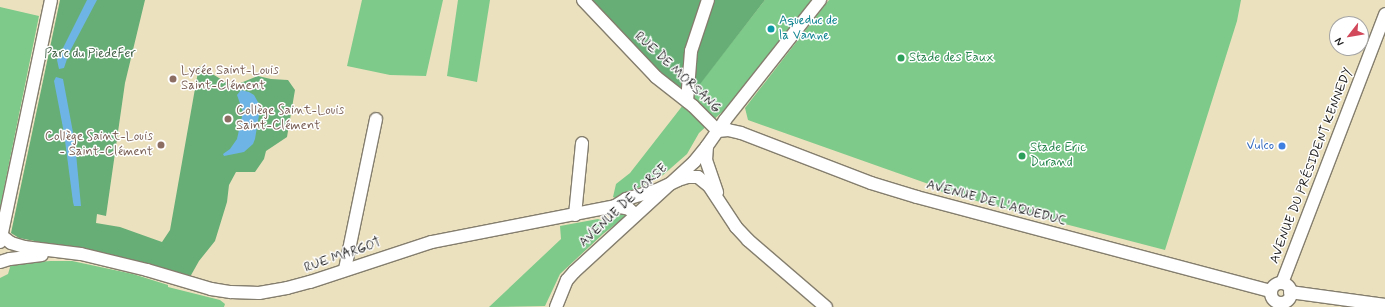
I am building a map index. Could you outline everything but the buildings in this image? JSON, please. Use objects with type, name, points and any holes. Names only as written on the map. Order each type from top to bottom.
[{"type":"street","points":[[1,239],[51,0]]},
{"type":"street","name":"RUE DE MORSANG","points":[[583,0],[656,77],[687,101],[718,131]]},
{"type":"street","points":[[687,101],[691,52],[708,0]]},
{"type":"street","name":"AVENUE DE CORSE","points":[[556,307],[567,280],[584,262],[666,185],[694,162],[708,146],[820,0]]},
{"type":"street","name":"AVENUE DU PRÉSIDENT KENNEDY","points":[[1286,288],[1385,14]]},
{"type":"street","points":[[345,270],[376,119]]},
{"type":"street","name":"AVENUE DE L'AQUEDUC","points":[[718,131],[728,130],[741,133],[871,183],[1273,300]]},
{"type":"street","points":[[576,215],[582,143]]},
{"type":"street","points":[[708,146],[706,160],[708,170],[725,209]]},
{"type":"street","points":[[694,162],[694,170],[698,177],[709,186],[736,227],[748,240],[826,307]]},
{"type":"street","name":"RUE MARGOT","points":[[1,239],[24,247],[82,254],[148,270],[211,289],[231,292],[259,293],[287,288],[432,242],[576,215],[615,206],[626,199],[688,177],[698,177]]},
{"type":"street","points":[[615,206],[628,209],[635,214]]},
{"type":"street","name":"RUE MARGOT","points":[[0,249],[5,260],[32,256],[82,254]]},
{"type":"street","points":[[1286,288],[1287,301],[1281,303],[1273,300],[1275,285],[1385,305]]},
{"type":"green space","name":"Parc du PiedeFer","points":[[60,0],[145,0],[125,83],[106,216],[97,214],[96,223],[120,227],[162,242],[170,230],[199,66],[229,84],[238,84],[258,76],[271,79],[288,80],[295,90],[287,137],[266,151],[264,159],[255,172],[236,172],[229,185],[227,202],[215,241],[199,261],[190,277],[76,249],[19,238],[11,233]]},
{"type":"green space","points":[[362,0],[443,0],[426,76],[390,75],[347,66]]},
{"type":"green space","points":[[458,0],[490,0],[477,82],[447,76]]},
{"type":"green space","points":[[583,0],[765,0],[687,101]]},
{"type":"green space","points":[[765,0],[813,0],[728,110],[721,113],[699,133],[687,154],[663,175],[617,199],[613,197],[616,184],[630,173]]},
{"type":"green space","name":"Stade Eric Durand","points":[[829,0],[1241,0],[1237,21],[1165,250],[942,192],[937,187],[748,120],[745,108]]},
{"type":"green space","points":[[0,7],[39,16],[0,208]]},
{"type":"green space","points":[[619,212],[625,213],[626,216],[603,234],[560,274],[545,306],[489,307],[561,239],[560,226],[598,219],[603,221],[616,216]]},
{"type":"green space","points":[[72,261],[133,274],[168,285],[168,287],[220,300],[225,304],[224,307],[0,307],[0,278],[8,274],[11,264]]},
{"type":"water","points":[[87,0],[97,0],[69,53],[64,68],[59,69],[57,60]]},
{"type":"water","points":[[56,77],[63,79],[75,143],[81,206],[74,206],[73,202],[64,133],[54,81]]},
{"type":"water","points":[[241,90],[254,95],[259,104],[260,109],[255,139],[253,144],[244,152],[224,156],[223,154],[230,149],[237,139],[243,112],[237,95]]},
{"type":"place","name":"Aqueduc de la Vanne","points":[[771,29]]},
{"type":"place","name":"Stade des Eaux","points":[[901,58]]},
{"type":"place","name":"Lycée Saint-Louis Saint-Clément","points":[[173,79]]},
{"type":"place","name":"Collège Saint-Louis Saint-Clément","points":[[228,119]]},
{"type":"place","name":"Collège Saint-Louis - Saint-Clément","points":[[161,145]]},
{"type":"place","name":"Vulco","points":[[1282,146]]},
{"type":"place","name":"Stade Eric Durand","points":[[1022,156]]}]
